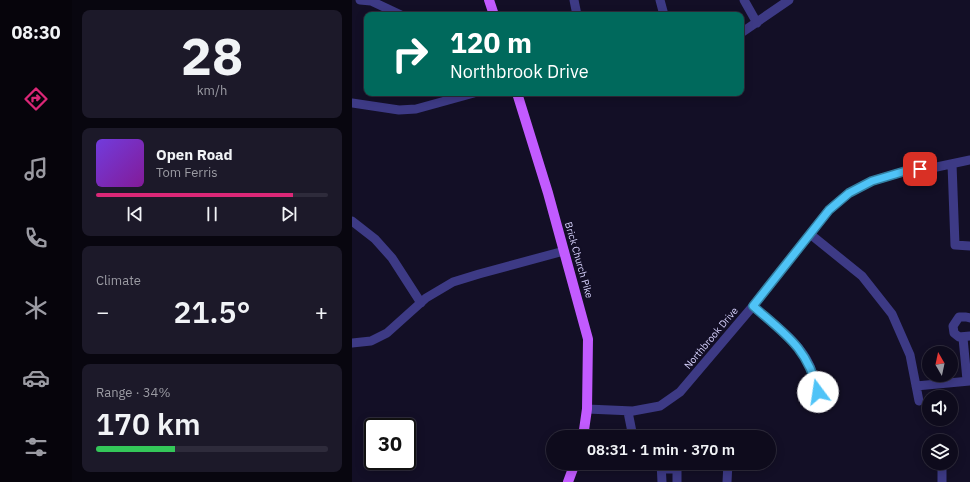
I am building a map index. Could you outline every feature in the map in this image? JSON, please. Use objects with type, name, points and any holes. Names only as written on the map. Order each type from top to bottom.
[{"type":"main road","points":[[490,0],[493,12]]},
{"type":"main road","name":"Brick Church Pike","points":[[518,96],[564,251],[588,339],[586,430]]},
{"type":"main road","points":[[568,482],[572,470]]},
{"type":"street","points":[[360,0],[371,1],[395,12]]},
{"type":"street","points":[[574,0],[576,12]]},
{"type":"street","points":[[660,0],[663,12]]},
{"type":"street","points":[[744,0],[757,23]]},
{"type":"street","points":[[744,31],[789,0]]},
{"type":"street","points":[[352,103],[400,110],[416,109],[455,96]]},
{"type":"street","name":"Northbrook Drive","points":[[587,409],[628,412],[660,406],[680,392],[753,306],[829,210],[849,193],[872,181],[909,170],[932,168],[970,160]]},
{"type":"street","points":[[952,164],[955,245],[970,246]]},
{"type":"street","points":[[352,222],[375,239],[392,258],[421,303]]},
{"type":"street","points":[[810,234],[862,276],[892,314],[910,355],[919,401]]},
{"type":"street","points":[[352,343],[371,341],[387,333],[421,303],[453,282],[564,251]]},
{"type":"street","points":[[753,306],[785,334],[804,354],[815,380],[820,405]]},
{"type":"street","points":[[916,386],[969,380],[966,337],[954,333],[954,323],[963,316],[970,318]]},
{"type":"street","points":[[628,412],[632,430]]},
{"type":"street","points":[[661,470],[662,482]]},
{"type":"street","points":[[677,470],[677,482]]},
{"type":"street","points":[[727,482],[728,470]]},
{"type":"street","points":[[942,470],[942,482]]},
{"type":"route","points":[[818,392],[810,366],[804,354],[785,334],[753,306],[829,210],[849,193],[872,181],[909,170],[920,169]]}]
